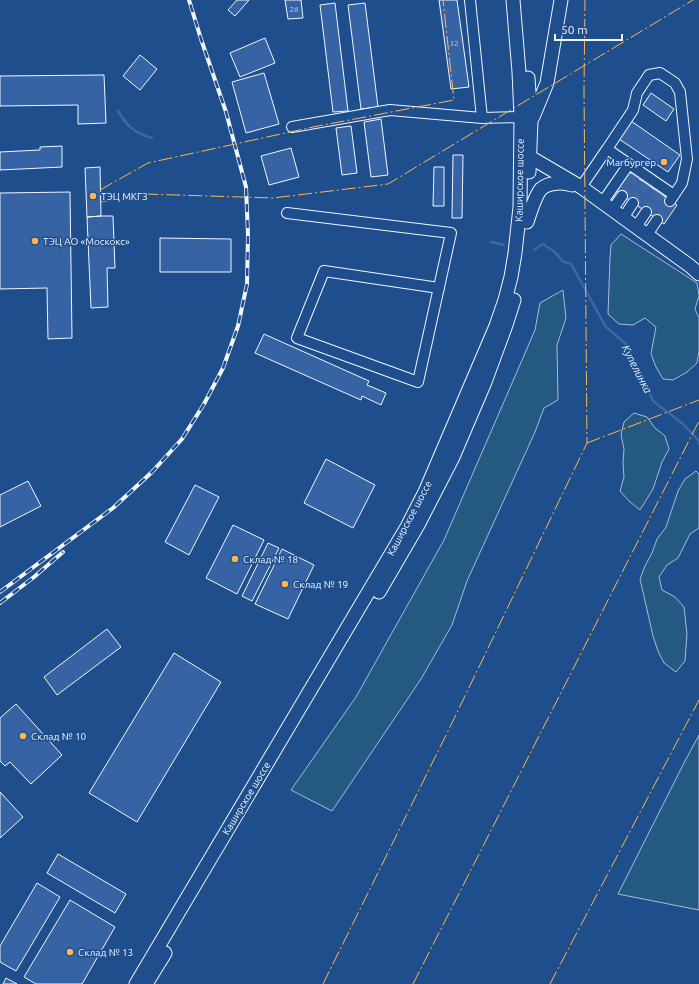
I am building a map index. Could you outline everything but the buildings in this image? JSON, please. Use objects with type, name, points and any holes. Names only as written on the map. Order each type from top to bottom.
[{"type":"main road","name":"Каширское шоссе","points":[[146,984],[418,526],[449,464],[485,382],[508,320],[520,274],[527,222],[530,157],[519,72],[513,0]]},
{"type":"main road","name":"Каширское шоссе","points":[[136,984],[406,527],[425,492],[496,326],[505,300],[515,253],[520,207],[526,119],[522,0]]},
{"type":"main road","points":[[526,119],[546,83],[561,0]]},
{"type":"main road","points":[[530,157],[581,187],[696,270]]},
{"type":"main road","points":[[527,222],[534,202],[541,190],[548,185],[558,183],[581,187]]},
{"type":"lane","points":[[470,0],[482,118]]},
{"type":"lane","points":[[581,187],[633,110],[637,93],[650,75],[660,73],[675,83],[680,92],[687,159],[682,183],[672,198],[637,173],[629,164],[607,149]]},
{"type":"lane","points":[[292,127],[390,110],[482,118],[526,119]]},
{"type":"lane","points":[[607,206],[629,164]]},
{"type":"lane","points":[[607,206],[622,196]]},
{"type":"lane","points":[[623,218],[633,203]]},
{"type":"lane","points":[[636,227],[646,212]]},
{"type":"lane","points":[[287,213],[451,233],[439,288],[418,382],[297,338],[324,271],[439,288]]},
{"type":"lane","points":[[647,235],[657,220]]},
{"type":"shaded area","points":[[621,234],[697,283],[699,296],[695,309],[699,318],[699,351],[697,363],[687,372],[673,380],[663,379],[651,354],[656,327],[645,318],[633,325],[619,324],[608,314],[611,245]]},
{"type":"shaded area","points":[[563,290],[566,318],[557,345],[558,400],[544,408],[535,432],[467,581],[452,625],[421,679],[332,811],[291,790],[356,697],[444,540],[535,330],[540,303]]},
{"type":"shaded area","points":[[634,413],[647,417],[655,428],[665,436],[669,449],[662,462],[653,489],[640,510],[620,491],[624,477],[624,449],[621,435],[624,422]]},
{"type":"shaded area","points":[[696,471],[699,474],[699,528],[690,534],[678,558],[667,565],[659,577],[662,590],[675,597],[684,607],[687,634],[685,661],[676,672],[664,663],[658,651],[653,636],[640,579],[657,539],[666,527],[678,491],[685,479]]},
{"type":"shaded area","points":[[699,735],[699,910],[618,894],[685,761]]},
{"type":"waterway","name":"Купелинка","points":[[118,111],[132,128],[140,134],[152,138]]},
{"type":"waterway","name":"Купелинка","points":[[491,242],[504,245]]},
{"type":"waterway","name":"Купелинка","points":[[534,250],[543,244],[556,253],[562,261],[571,264],[606,327],[626,344],[653,401],[683,424],[699,441],[699,444]]},
{"type":"tunnel","points":[[622,196],[635,176]]},
{"type":"tunnel","points":[[633,203],[646,184]]},
{"type":"tunnel","points":[[646,212],[659,193]]},
{"type":"tunnel","points":[[657,220],[670,201]]},
{"type":"railway","points":[[0,592],[113,508],[152,472],[182,439],[204,404],[223,368],[238,326],[247,284],[248,235],[246,187],[226,112],[189,0]]},
{"type":"railway","points":[[0,603],[63,552]]},
{"type":"power","points":[[100,190],[148,163],[313,127],[454,100],[443,0]]},
{"type":"power","points":[[323,984],[451,725],[587,443],[584,89],[585,0]]},
{"type":"power","points":[[101,202],[144,194],[273,198],[388,184],[693,0]]},
{"type":"power","points":[[587,443],[699,400]]},
{"type":"power","points":[[413,984],[699,421]]},
{"type":"power","points":[[550,984],[699,700]]},
{"type":"place","name":"Магбургер","points":[[664,162]]},
{"type":"place","name":"ТЭЦ МКГЗ","points":[[93,196]]},
{"type":"place","name":"ТЭЦ АО «Москокс»","points":[[35,241]]},
{"type":"place","name":"Склад № 18","points":[[235,559]]},
{"type":"place","name":"Склад № 19","points":[[285,584]]},
{"type":"place","name":"Склад № 10","points":[[23,736]]},
{"type":"place","name":"Склад № 13","points":[[70,952]]}]
